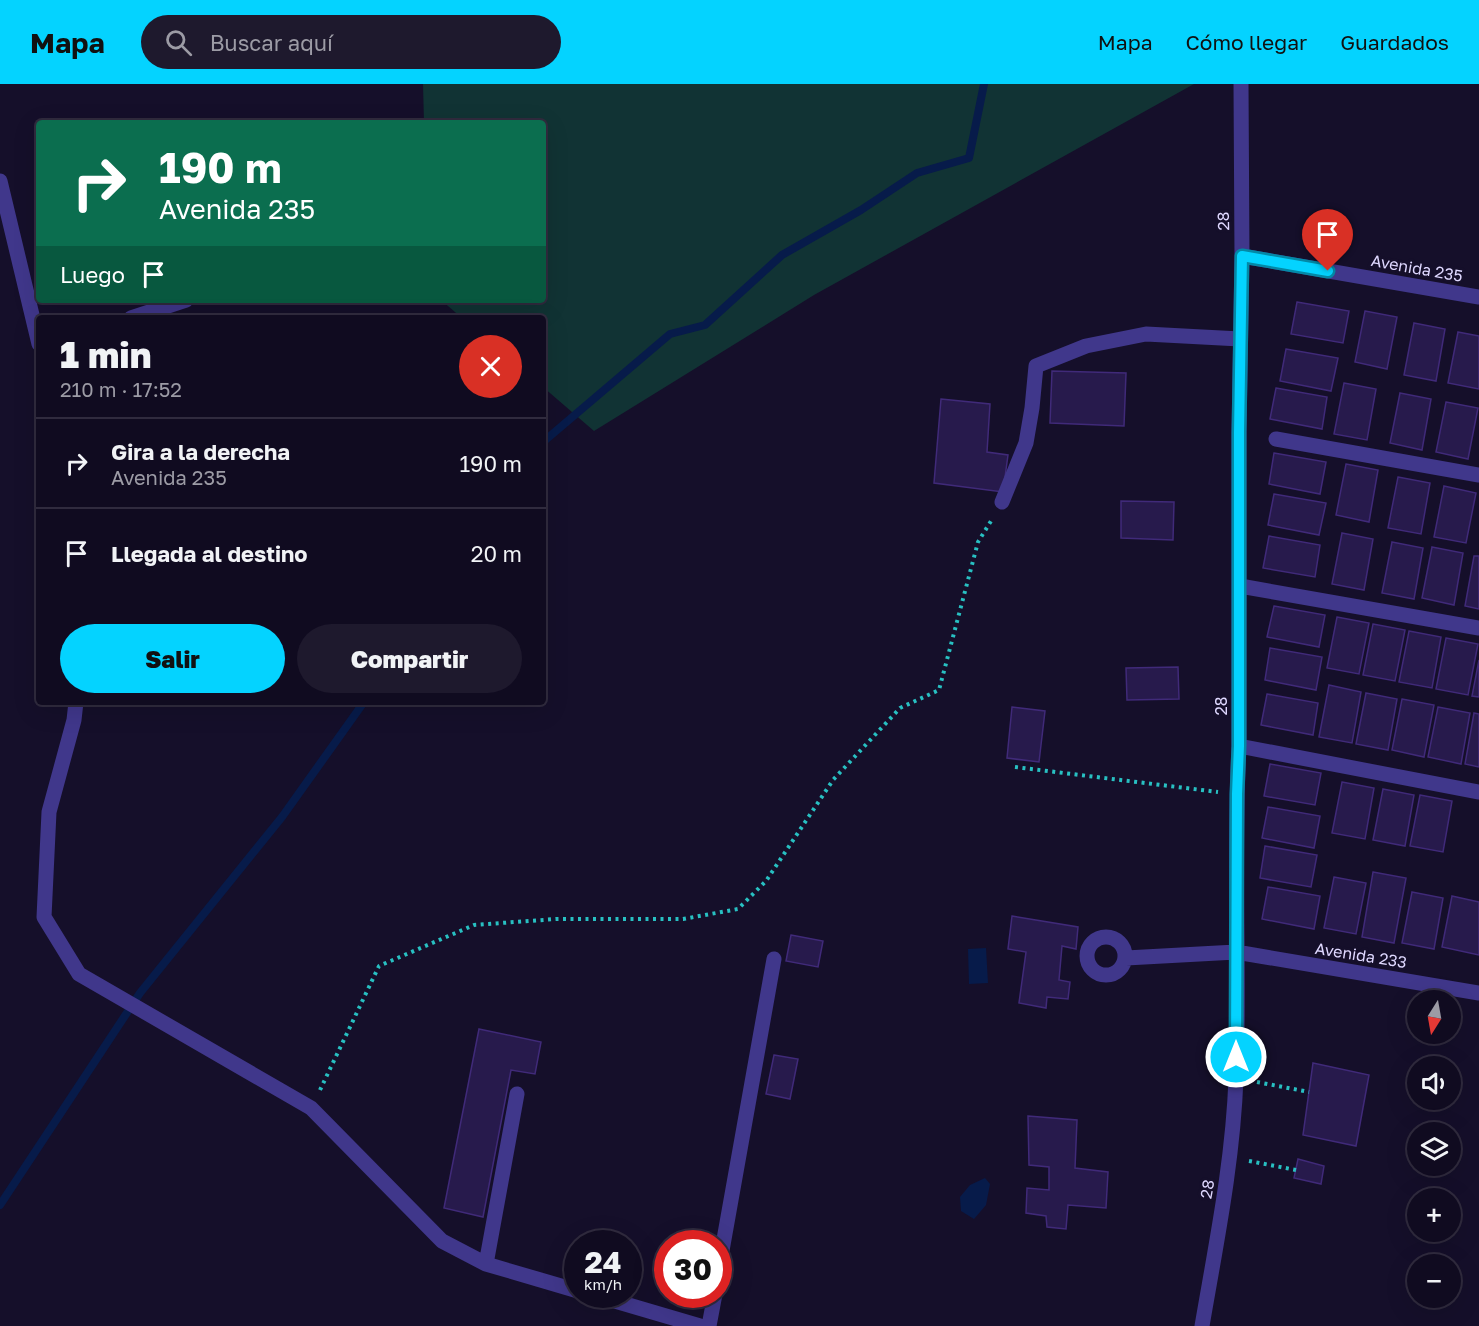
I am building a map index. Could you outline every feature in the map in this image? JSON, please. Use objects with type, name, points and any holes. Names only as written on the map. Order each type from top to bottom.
[{"type":"street","name":"28","points":[[1202,1326],[1231,1158],[1236,1077],[1242,256],[1241,84]]},
{"type":"street","points":[[0,182],[36,332]]},
{"type":"street","name":"Avenida 235","points":[[1242,256],[1479,297]]},
{"type":"street","points":[[140,315],[177,303]]},
{"type":"street","points":[[1002,502],[1026,443],[1036,366],[1086,346],[1146,334],[1240,339]]},
{"type":"street","points":[[1276,439],[1479,475]]},
{"type":"street","points":[[1240,586],[1479,628]]},
{"type":"street","points":[[76,705],[74,720],[49,812],[44,917],[79,974],[311,1108],[441,1241],[486,1264],[564,1287]]},
{"type":"street","points":[[1239,746],[1478,792]]},
{"type":"street","name":"Avenida 233","points":[[1126,958],[1236,952],[1479,993]]},
{"type":"street","points":[[726,1230],[774,959]]},
{"type":"street","points":[[486,1264],[517,1094]]},
{"type":"street","points":[[639,1308],[700,1326]]},
{"type":"street","points":[[709,1326],[712,1308]]},
{"type":"path","points":[[311,1108],[379,966],[474,925],[555,919],[683,919],[738,909],[766,881],[833,780],[900,708],[939,690],[978,542],[1002,502]]},
{"type":"path","points":[[1015,767],[1237,794]]},
{"type":"path","points":[[1236,1077],[1310,1092]]},
{"type":"path","points":[[1231,1158],[1296,1170]]},
{"type":"green space","points":[[423,84],[1194,84],[814,295],[594,431],[546,390],[546,315],[458,315],[444,303],[546,303],[546,120],[424,120]]},
{"type":"water","points":[[986,948],[988,983],[969,984],[968,949]]},
{"type":"water","points":[[985,1178],[990,1184],[986,1205],[974,1219],[961,1211],[960,1197],[970,1185]]},
{"type":"building","points":[[1297,302],[1349,311],[1343,343],[1291,334]]},
{"type":"building","points":[[1365,311],[1397,317],[1387,369],[1355,362]]},
{"type":"building","points":[[1414,323],[1445,329],[1436,381],[1404,375]]},
{"type":"building","points":[[1458,332],[1479,336],[1479,389],[1448,383]]},
{"type":"building","points":[[1286,349],[1338,358],[1331,391],[1280,381]]},
{"type":"building","points":[[1052,371],[1126,373],[1124,426],[1050,423]]},
{"type":"building","points":[[1344,383],[1376,389],[1367,440],[1334,434]]},
{"type":"building","points":[[1276,388],[1327,397],[1322,429],[1270,419]]},
{"type":"building","points":[[1400,393],[1431,399],[1422,450],[1390,443]]},
{"type":"building","points":[[941,399],[990,404],[987,452],[1008,455],[1003,492],[934,483]]},
{"type":"building","points":[[1446,402],[1478,408],[1468,459],[1436,452]]},
{"type":"building","points":[[1274,453],[1326,462],[1320,494],[1269,484]]},
{"type":"building","points":[[1346,464],[1378,470],[1369,522],[1336,515]]},
{"type":"building","points":[[1398,477],[1430,483],[1421,534],[1388,528]]},
{"type":"building","points":[[1444,486],[1476,493],[1466,543],[1434,537]]},
{"type":"building","points":[[1274,494],[1326,503],[1319,535],[1268,525]]},
{"type":"building","points":[[1121,501],[1174,502],[1173,540],[1121,538]]},
{"type":"building","points":[[1342,533],[1373,539],[1364,590],[1332,584]]},
{"type":"building","points":[[1269,536],[1320,545],[1315,577],[1263,568]]},
{"type":"building","points":[[1392,542],[1423,548],[1414,599],[1382,593]]},
{"type":"building","points":[[1432,547],[1463,553],[1454,605],[1422,598]]},
{"type":"building","points":[[1474,556],[1479,556],[1479,609],[1465,606]]},
{"type":"building","points":[[1274,606],[1325,615],[1319,647],[1267,637]]},
{"type":"building","points":[[1337,617],[1369,623],[1359,674],[1327,668]]},
{"type":"building","points":[[1373,624],[1405,630],[1395,681],[1363,675]]},
{"type":"building","points":[[1409,631],[1441,637],[1432,688],[1399,682]]},
{"type":"building","points":[[1446,638],[1478,644],[1468,695],[1436,689]]},
{"type":"building","points":[[1270,648],[1322,657],[1316,690],[1265,680]]},
{"type":"building","points":[[1479,660],[1479,697],[1472,696]]},
{"type":"building","points":[[1178,667],[1179,699],[1127,700],[1126,668]]},
{"type":"building","points":[[1329,685],[1361,692],[1352,743],[1319,737]]},
{"type":"building","points":[[1366,693],[1397,699],[1388,750],[1356,744]]},
{"type":"building","points":[[1267,694],[1318,703],[1313,735],[1261,725]]},
{"type":"building","points":[[1402,699],[1434,705],[1424,757],[1392,750]]},
{"type":"building","points":[[1012,707],[1045,711],[1039,762],[1007,758]]},
{"type":"building","points":[[1438,707],[1470,713],[1461,764],[1428,757]]},
{"type":"building","points":[[1474,713],[1479,714],[1479,767],[1465,764]]},
{"type":"building","points":[[1270,764],[1321,773],[1315,805],[1264,796]]},
{"type":"building","points":[[1342,782],[1374,788],[1365,839],[1332,833]]},
{"type":"building","points":[[1383,789],[1414,795],[1405,846],[1373,840]]},
{"type":"building","points":[[1420,795],[1452,801],[1443,852],[1410,846]]},
{"type":"building","points":[[1268,807],[1320,816],[1314,848],[1262,838]]},
{"type":"building","points":[[1265,846],[1317,855],[1311,887],[1260,878]]},
{"type":"building","points":[[1373,872],[1406,878],[1394,943],[1362,937]]},
{"type":"building","points":[[1334,877],[1366,883],[1356,934],[1324,928]]},
{"type":"building","points":[[1268,887],[1320,896],[1314,929],[1262,919]]},
{"type":"building","points":[[1412,892],[1443,898],[1434,949],[1402,943]]},
{"type":"building","points":[[1452,896],[1479,902],[1479,955],[1442,947]]},
{"type":"building","points":[[1012,916],[1078,927],[1076,949],[1062,946],[1059,980],[1070,982],[1068,999],[1047,997],[1046,1008],[1019,1003],[1026,952],[1008,949]]},
{"type":"building","points":[[791,935],[823,941],[818,967],[786,961]]},
{"type":"building","points":[[479,1029],[541,1042],[535,1074],[511,1070],[483,1217],[444,1208]]},
{"type":"building","points":[[774,1055],[798,1059],[790,1099],[766,1094]]},
{"type":"building","points":[[1313,1063],[1369,1075],[1356,1146],[1303,1135]]},
{"type":"building","points":[[1028,1116],[1077,1120],[1075,1168],[1108,1172],[1106,1208],[1068,1205],[1066,1229],[1047,1227],[1046,1216],[1026,1213],[1027,1188],[1049,1190],[1049,1167],[1029,1165]]},
{"type":"building","points":[[1298,1159],[1324,1166],[1321,1184],[1294,1178]]},
{"type":"waterway","points":[[546,439],[670,334],[705,325],[782,255],[861,210],[917,173],[969,158],[984,84]]},
{"type":"waterway","points":[[0,1205],[140,993],[282,817],[362,705]]},
{"type":"route","points":[[1236,1057],[1242,256],[1328,271]]}]
